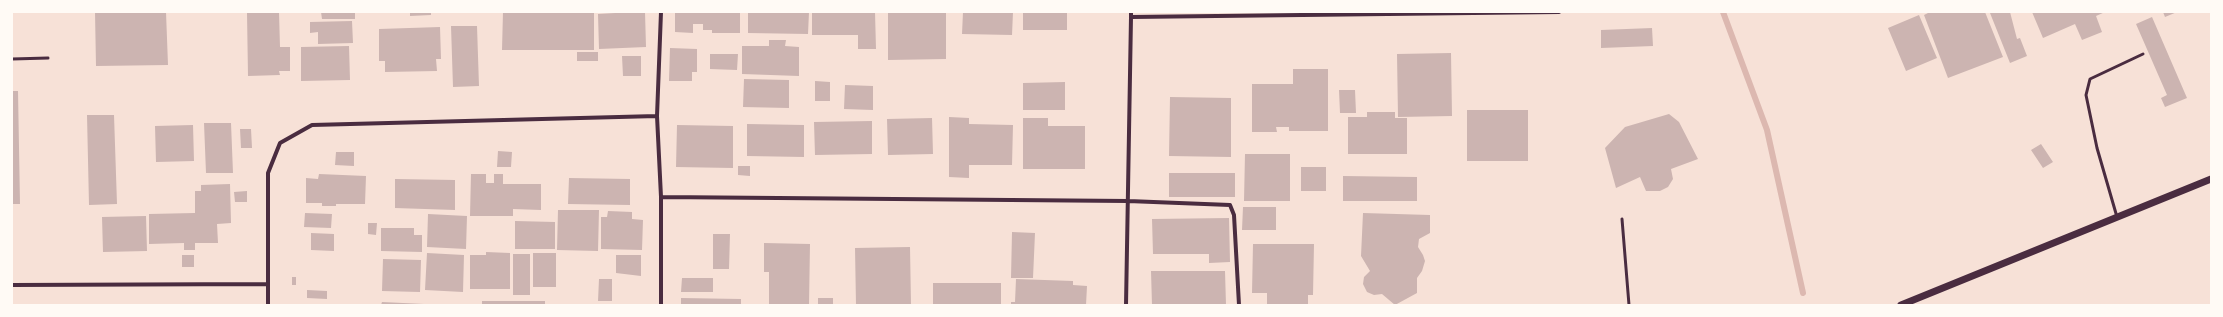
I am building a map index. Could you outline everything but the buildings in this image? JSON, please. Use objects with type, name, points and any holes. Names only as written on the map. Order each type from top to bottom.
[{"type":"street","points":[[661,12],[657,116],[661,197],[661,305]]},
{"type":"street","points":[[1126,305],[1132,12]]},
{"type":"street","points":[[1132,17],[1559,12]]},
{"type":"street","points":[[268,305],[268,173],[280,143],[312,125],[657,116]]},
{"type":"street","points":[[1901,305],[2211,179]]},
{"type":"street","points":[[661,197],[1128,201],[1230,205],[1234,215],[1236,237],[1239,305]]},
{"type":"street","points":[[12,285],[268,284]]},
{"type":"lane","points":[[2117,217],[2097,148],[2086,95],[2090,79],[2143,54]]},
{"type":"lane","points":[[12,59],[48,58]]},
{"type":"lane","points":[[1622,219],[1629,305]]},
{"type":"waterway","points":[[1723,12],[1767,130],[1803,293]]}]
